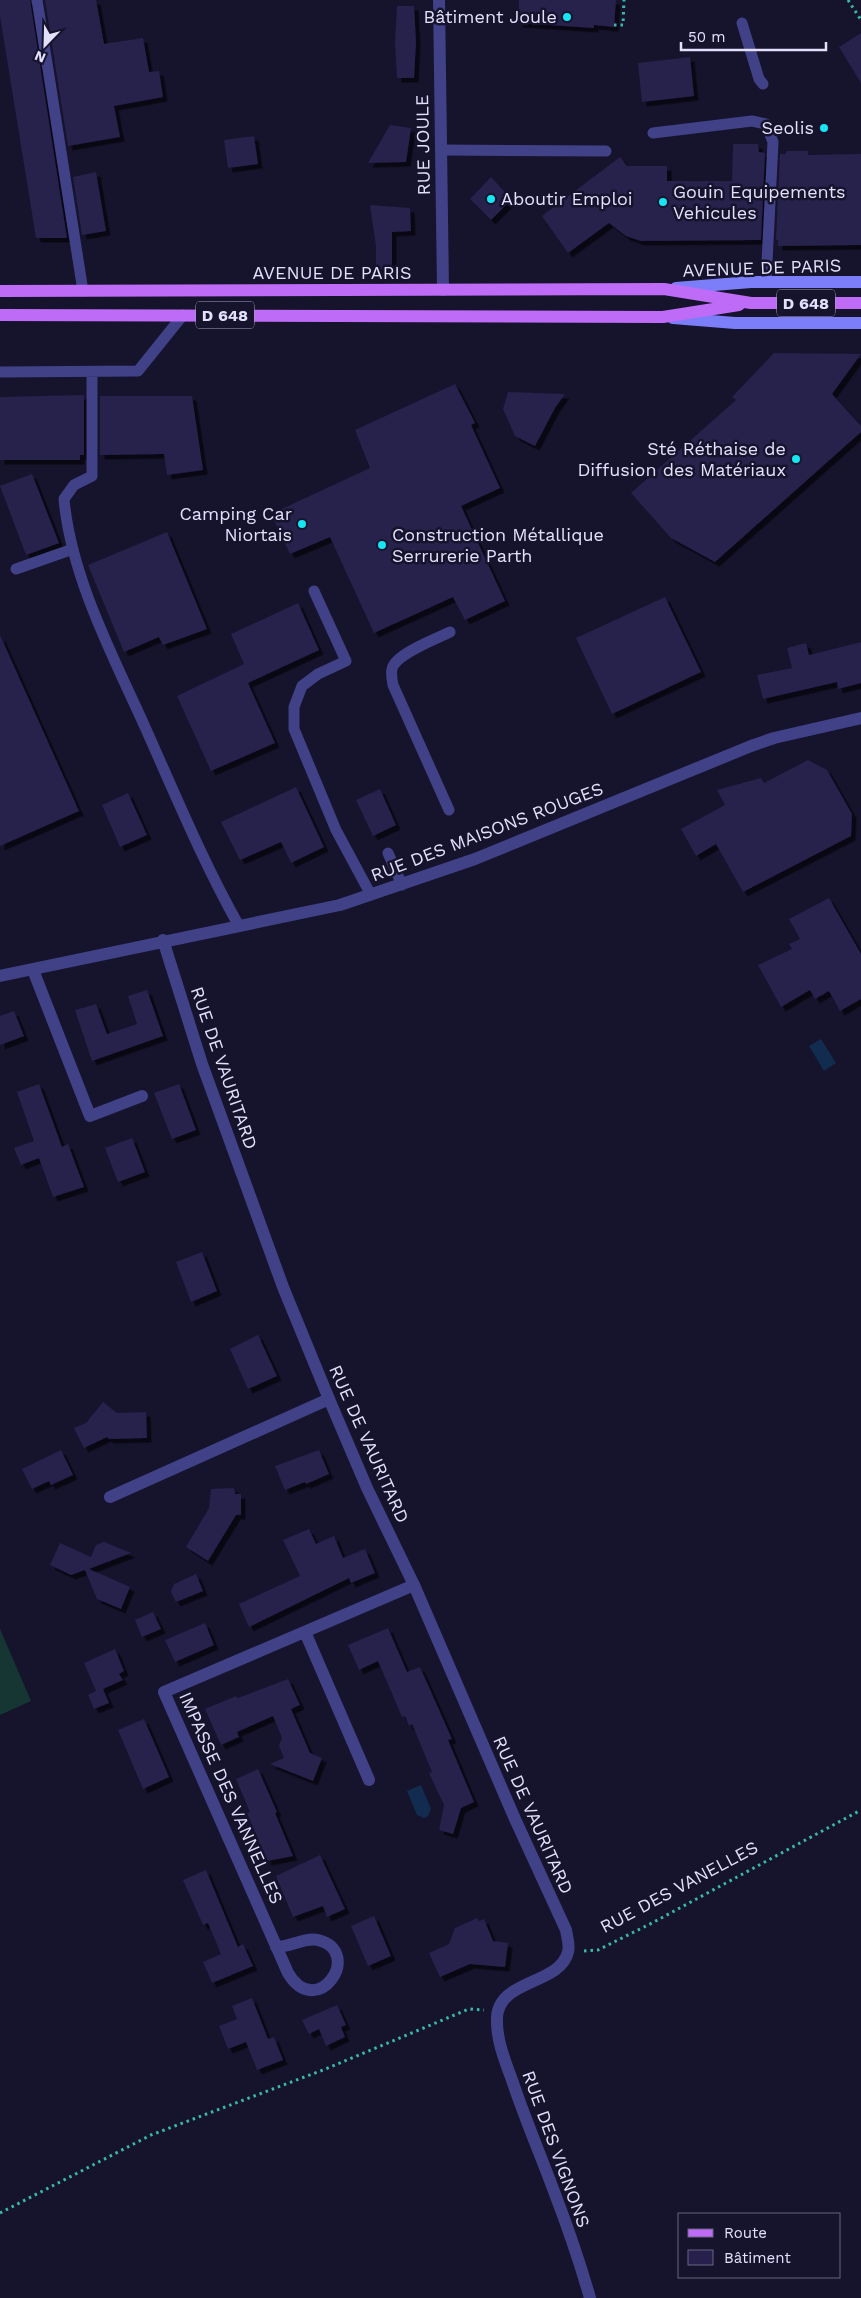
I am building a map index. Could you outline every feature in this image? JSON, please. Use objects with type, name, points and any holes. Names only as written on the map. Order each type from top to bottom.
[{"type":"main road","name":"AVENUE DE PARIS","points":[[0,291],[664,289],[766,282],[861,282]]},
{"type":"main road","name":"AVENUE DE PARIS","points":[[664,289],[751,303]]},
{"type":"main road","name":"AVENUE DE PARIS","points":[[663,317],[751,303],[861,303]]},
{"type":"main road","name":"AVENUE DE PARIS","points":[[0,315],[663,317],[735,324],[861,323]]},
{"type":"street","name":"RUE JOULE","points":[[439,0],[443,290]]},
{"type":"street","name":"RUE DES MAISONS ROUGES","points":[[0,976],[163,940],[292,916],[371,895],[475,859],[759,743],[861,718]]},
{"type":"street","name":"RUE DE VAURITARD","points":[[163,940],[205,1074],[283,1287],[367,1488],[414,1585],[515,1819],[566,1930],[568,1952]]},
{"type":"street","points":[[33,970],[90,1116],[142,1096]]},
{"type":"street","points":[[110,1497],[329,1399]]},
{"type":"street","name":"IMPASSE DES VANNELLES","points":[[276,1947],[305,1940],[318,1940],[327,1944],[336,1953],[338,1964],[332,1982],[323,1988],[313,1990],[303,1988],[293,1982],[276,1947],[164,1692],[414,1585]]},
{"type":"street","points":[[305,1632],[369,1780]]},
{"type":"street","points":[[497,2011],[501,2002],[509,1994],[552,1971],[560,1964],[568,1952]]},
{"type":"street","name":"RUE DES VIGNONS","points":[[497,2011],[497,2031],[504,2058],[532,2137],[555,2193],[590,2298]]},
{"type":"lane","points":[[37,0],[83,291]]},
{"type":"lane","points":[[742,22],[759,79],[764,84]]},
{"type":"lane","points":[[653,133],[752,120],[766,124],[773,142],[766,282]]},
{"type":"lane","points":[[441,150],[606,151]]},
{"type":"lane","points":[[0,372],[138,371],[184,315]]},
{"type":"lane","points":[[92,372],[92,476],[74,485],[64,499],[73,549],[101,629],[185,817],[239,926]]},
{"type":"lane","points":[[16,570],[73,549]]},
{"type":"lane","points":[[314,591],[346,661],[318,674],[302,686],[294,707],[294,730],[336,830],[371,895]]},
{"type":"lane","points":[[449,810],[393,685],[391,675],[392,668],[401,656],[450,632]]},
{"type":"lane","points":[[388,853],[402,884]]},
{"type":"path","points":[[614,25],[623,25],[624,0]]},
{"type":"path","points":[[848,0],[861,20]]},
{"type":"path","name":"RUE DES VANELLES","points":[[568,1952],[598,1950],[861,1810]]},
{"type":"path","points":[[0,2213],[151,2135],[322,2070],[469,2010],[497,2011]]},
{"type":"green space","points":[[0,1629],[31,1701],[0,1715]]},
{"type":"water","points":[[821,1039],[836,1063],[824,1071],[809,1046]]},
{"type":"water","points":[[421,1785],[431,1809],[428,1816],[424,1818],[417,1815],[407,1791]]},
{"type":"building","points":[[0,0],[30,0],[67,238],[36,238],[0,16]]},
{"type":"building","points":[[45,0],[96,0],[104,44],[143,38],[149,72],[159,71],[163,97],[114,106],[120,137],[68,146]]},
{"type":"building","name":"Bâtiment Joule","points":[[519,0],[616,0],[614,27],[594,25],[594,28],[518,23]]},
{"type":"building","points":[[397,6],[414,6],[416,42],[414,78],[397,78],[395,42]]},
{"type":"building","points":[[861,33],[861,83],[839,47]]},
{"type":"building","points":[[690,57],[694,96],[642,102],[638,63]]},
{"type":"building","points":[[390,125],[411,128],[406,162],[368,163]]},
{"type":"building","points":[[254,136],[258,164],[228,168],[224,140]]},
{"type":"building","name":"Gouin Equipements Vehicules","points":[[733,144],[758,144],[759,152],[765,153],[761,240],[641,241],[626,236],[609,223],[568,253],[542,216],[620,157],[627,166],[667,166],[667,181],[732,181]]},
{"type":"building","points":[[787,151],[808,151],[808,155],[861,154],[861,245],[778,246],[778,240],[776,240],[780,154],[785,154]]},
{"type":"building","points":[[96,172],[106,231],[82,235],[73,177]]},
{"type":"building","name":"Aboutir Emploi","points":[[491,177],[512,199],[491,220],[470,199]]},
{"type":"building","points":[[370,205],[410,208],[411,231],[392,232],[392,270],[376,270],[376,246]]},
{"type":"building","points":[[774,353],[861,354],[832,394],[861,426],[861,432],[715,562],[671,538],[631,493],[736,400],[732,397]]},
{"type":"building","points":[[455,384],[475,423],[471,425],[500,488],[461,506],[505,601],[465,620],[453,597],[374,633],[330,537],[290,554],[271,514],[370,468],[355,430]]},
{"type":"building","points":[[508,392],[565,394],[555,408],[535,446],[515,436],[503,409]]},
{"type":"building","points":[[84,395],[84,455],[80,455],[80,460],[0,460],[0,397]]},
{"type":"building","points":[[100,396],[192,396],[203,470],[167,475],[164,454],[100,455]]},
{"type":"building","points":[[32,474],[59,543],[26,555],[0,486]]},
{"type":"building","points":[[167,532],[207,629],[163,645],[159,637],[124,652],[88,565]]},
{"type":"building","points":[[665,597],[701,672],[612,714],[576,638]]},
{"type":"building","points":[[298,603],[319,650],[248,683],[275,743],[211,771],[177,696],[244,664],[231,634]]},
{"type":"building","points":[[0,635],[79,811],[0,846]]},
{"type":"building","points":[[861,642],[861,683],[838,689],[837,682],[763,699],[757,675],[792,668],[787,648],[806,643],[809,655]]},
{"type":"building","points":[[808,760],[827,770],[852,814],[851,836],[743,892],[716,844],[696,856],[681,829],[725,805],[717,790],[761,778],[764,783]]},
{"type":"building","points":[[296,787],[324,847],[291,863],[281,842],[240,860],[221,822]]},
{"type":"building","points":[[380,789],[396,825],[373,836],[356,800]]},
{"type":"building","points":[[128,793],[147,835],[120,847],[102,805]]},
{"type":"building","points":[[829,898],[861,954],[861,999],[840,1011],[829,991],[815,999],[810,990],[781,1007],[758,965],[792,949],[789,944],[800,939],[789,919]]},
{"type":"building","points":[[147,990],[163,1036],[92,1061],[75,1010],[96,1004],[107,1034],[137,1024],[128,996]]},
{"type":"building","points":[[14,1011],[24,1036],[0,1045],[0,1016]]},
{"type":"building","points":[[39,1084],[62,1147],[68,1144],[84,1187],[53,1197],[39,1158],[21,1165],[14,1148],[34,1141],[17,1092]]},
{"type":"building","points":[[179,1084],[196,1130],[172,1139],[154,1093]]},
{"type":"building","points":[[132,1138],[145,1172],[118,1182],[105,1148]]},
{"type":"building","points":[[202,1252],[217,1291],[191,1302],[176,1262]]},
{"type":"building","points":[[258,1335],[277,1376],[248,1389],[230,1349]]},
{"type":"building","points":[[103,1402],[117,1413],[146,1412],[147,1438],[109,1439],[107,1437],[84,1448],[74,1428],[86,1423]]},
{"type":"building","points":[[61,1450],[73,1475],[51,1485],[49,1481],[32,1489],[22,1469]]},
{"type":"building","points":[[319,1450],[329,1474],[306,1484],[305,1482],[285,1490],[275,1466]]},
{"type":"building","points":[[234,1488],[235,1494],[241,1494],[241,1515],[236,1515],[208,1561],[186,1547],[209,1508],[211,1489]]},
{"type":"building","points":[[309,1529],[316,1544],[334,1536],[343,1558],[365,1549],[375,1573],[351,1583],[349,1578],[249,1627],[239,1604],[300,1576],[283,1540]]},
{"type":"building","points":[[104,1542],[131,1553],[89,1569],[130,1587],[121,1609],[97,1599],[85,1570],[71,1575],[50,1565],[60,1543],[91,1557],[96,1545]]},
{"type":"building","points":[[196,1574],[203,1591],[176,1602],[171,1592],[174,1584]]},
{"type":"building","points":[[153,1612],[161,1629],[142,1637],[135,1620]]},
{"type":"building","points":[[205,1623],[214,1645],[175,1662],[165,1640]]},
{"type":"building","points":[[388,1628],[407,1672],[420,1667],[452,1739],[448,1740],[474,1802],[461,1808],[453,1834],[439,1830],[444,1805],[429,1773],[432,1772],[412,1724],[409,1726],[405,1716],[402,1717],[378,1661],[359,1670],[348,1645]]},
{"type":"building","points":[[115,1649],[124,1671],[119,1674],[123,1680],[103,1689],[109,1703],[94,1709],[88,1695],[96,1691],[84,1663]]},
{"type":"building","points":[[288,1679],[300,1705],[291,1709],[310,1753],[322,1758],[313,1781],[270,1764],[284,1758],[279,1746],[282,1738],[273,1716],[237,1732],[239,1737],[221,1745],[205,1709],[236,1696],[238,1698]]},
{"type":"building","points":[[144,1719],[169,1777],[143,1789],[118,1730]]},
{"type":"building","points":[[258,1769],[277,1812],[275,1813],[293,1856],[267,1861],[247,1813],[250,1812],[236,1779]]},
{"type":"building","points":[[320,1855],[345,1909],[327,1917],[323,1906],[293,1917],[276,1876]]},
{"type":"building","points":[[206,1870],[238,1947],[243,1944],[253,1966],[212,1983],[203,1962],[221,1954],[208,1923],[203,1925],[183,1880]]},
{"type":"building","points":[[374,1916],[391,1956],[368,1966],[351,1926]]},
{"type":"building","points":[[477,1918],[479,1921],[484,1919],[493,1941],[508,1943],[505,1967],[470,1964],[440,1977],[429,1953],[449,1944],[455,1928]]},
{"type":"building","points":[[252,1998],[268,2039],[274,2037],[283,2060],[257,2070],[246,2042],[228,2049],[219,2026],[237,2019],[232,2006]]},
{"type":"building","points":[[337,2005],[346,2025],[341,2027],[345,2037],[326,2046],[319,2029],[309,2034],[302,2020]]},
{"type":"place","name":"Bâtiment Joule","points":[[567,17]]},
{"type":"place","name":"Seolis","points":[[824,128]]},
{"type":"place","name":"Aboutir Emploi","points":[[491,199]]},
{"type":"place","name":"Gouin Equipements Vehicules","points":[[663,202]]},
{"type":"place","name":"Sté Réthaise de Diffusion des Matériaux","points":[[796,459]]},
{"type":"place","name":"Camping Car Niortais","points":[[302,524]]},
{"type":"place","name":"Construction Métallique Serrurerie Parth","points":[[382,545]]}]
